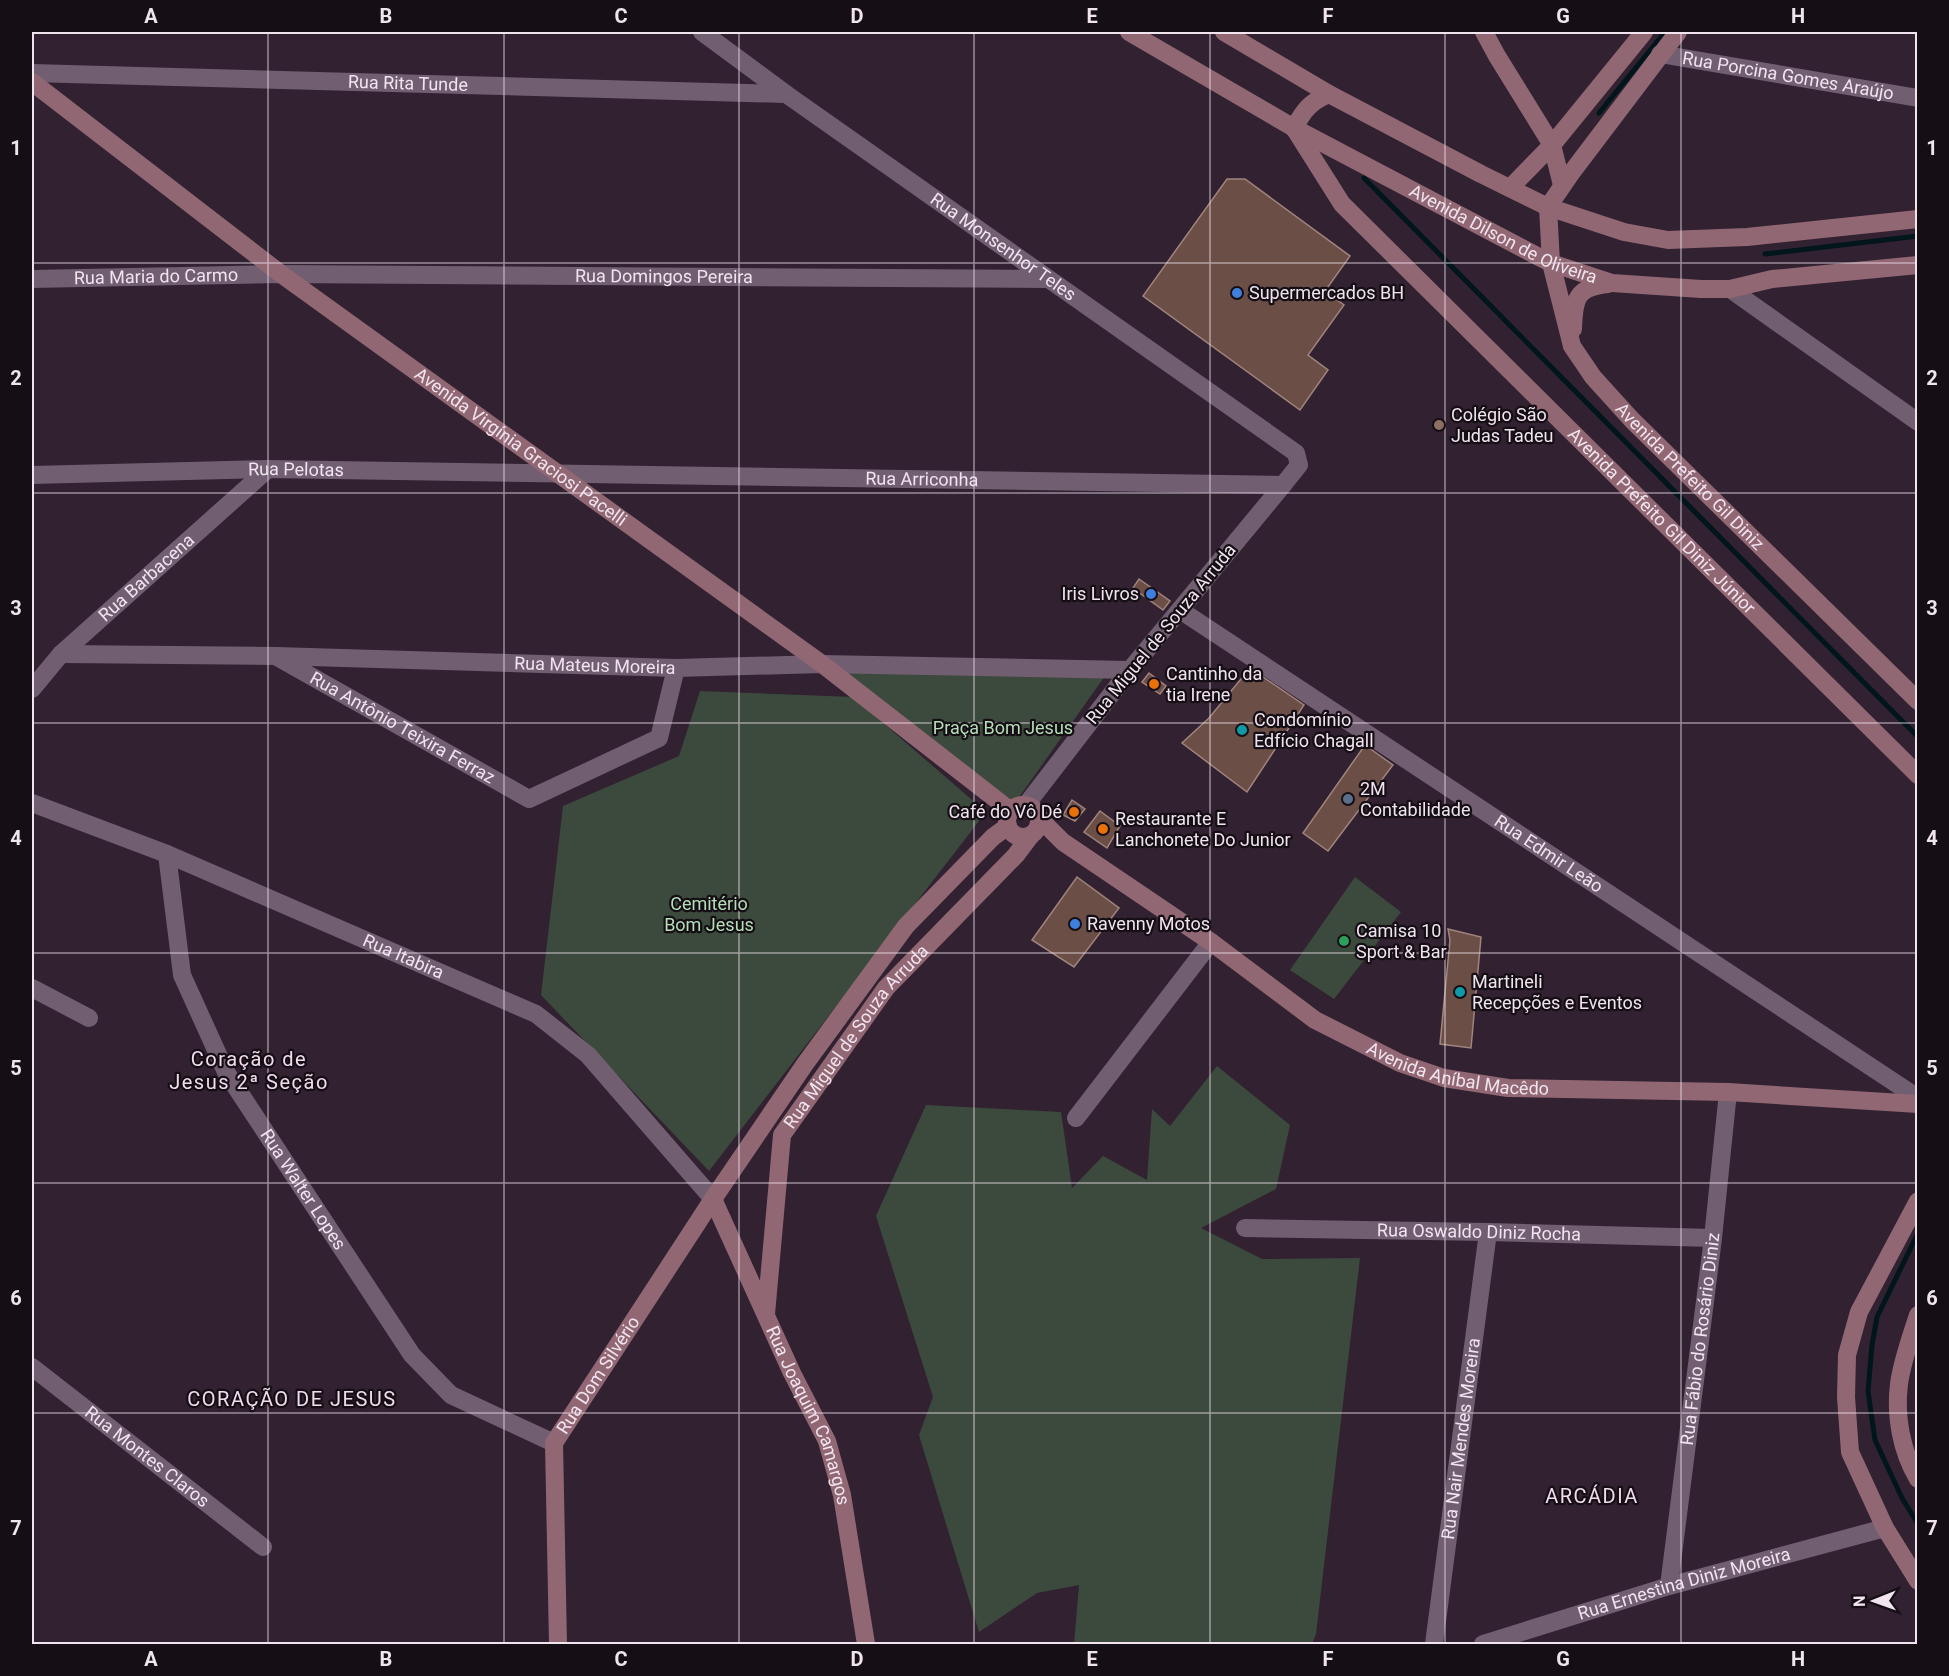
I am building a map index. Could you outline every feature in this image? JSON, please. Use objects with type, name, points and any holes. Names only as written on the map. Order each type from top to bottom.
[{"type":"street","name":"Rua Monsenhor Teles","points":[[702,32],[1047,279],[1296,453],[1299,465]]},
{"type":"street","name":"Avenida Dilson de Oliveira","points":[[1129,32],[1294,128],[1551,263],[1612,283],[1653,287],[1730,289],[1772,279],[1917,265]]},
{"type":"street","points":[[1224,32],[1329,94],[1510,188],[1548,207],[1624,232],[1668,240],[1747,237],[1917,219]]},
{"type":"street","points":[[1484,32],[1552,145],[1562,185]]},
{"type":"street","points":[[1510,188],[1552,145],[1644,32]]},
{"type":"street","points":[[1548,207],[1562,185],[1678,32]]},
{"type":"street","name":"Rua Porcina Gomes Araújo","points":[[1660,54],[1917,98]]},
{"type":"street","name":"Rua Rita Tunde","points":[[32,73],[786,94]]},
{"type":"street","name":"Avenida Virgínia Graciosi Pacelli","points":[[32,82],[281,274],[822,664],[1015,814]]},
{"type":"street","points":[[1294,128],[1304,111],[1315,100],[1329,94]]},
{"type":"street","name":"Avenida Prefeito Gil Diniz Júnior","points":[[1294,128],[1342,204],[1917,775]]},
{"type":"street","name":"Avenida Prefeito Gil Diniz","points":[[1548,207],[1551,263],[1572,346],[1593,377],[1632,420],[1917,701]]},
{"type":"street","name":"Rua Domingos Pereira","points":[[281,274],[1047,279]]},
{"type":"street","name":"Rua Maria do Carmo","points":[[32,279],[281,274]]},
{"type":"street","points":[[1572,346],[1574,307],[1580,293],[1591,285],[1612,283]]},
{"type":"street","points":[[1730,289],[1917,422]]},
{"type":"street","name":"Rua Miguel de Souza Arruda","points":[[713,1199],[805,1064],[906,926],[1015,814],[1299,465]]},
{"type":"street","name":"Rua Pelotas","points":[[32,475],[268,470],[559,475]]},
{"type":"street","name":"Rua Barbacena","points":[[32,689],[61,654],[268,470]]},
{"type":"street","name":"Rua Arriconha","points":[[559,475],[1283,485]]},
{"type":"street","name":"Rua Edmir Leão","points":[[1180,610],[1917,1098]]},
{"type":"street","name":"Rua Mateus Moreira","points":[[61,654],[276,656],[676,668],[822,664],[1130,670]]},
{"type":"street","name":"Rua Antônio Teixira Ferraz","points":[[276,656],[528,799],[659,738],[676,668]]},
{"type":"street","name":"Rua Itabira","points":[[32,803],[167,854],[536,1014],[588,1055],[713,1199]]},
{"type":"street","name":"Avenida Aníbal Macêdo","points":[[1015,814],[1036,812],[1035,829],[1063,842],[1211,942],[1315,1020],[1400,1063],[1444,1078],[1508,1088],[1728,1092],[1917,1104]]},
{"type":"street","points":[[1015,814],[1013,833],[1022,837],[1035,829]]},
{"type":"street","name":"Rua Miguel de Souza Arruda","points":[[766,1314],[782,1135],[886,988],[1016,855],[1035,829]]},
{"type":"street","name":"Rua Walter Lopes","points":[[167,854],[182,975],[226,1072],[412,1355],[451,1395],[554,1443]]},
{"type":"street","points":[[1076,1118],[1211,942]]},
{"type":"street","points":[[32,988],[89,1018]]},
{"type":"street","name":"Rua Fábio do Rosário Diniz","points":[[1669,1586],[1713,1238],[1728,1092]]},
{"type":"street","name":"Rua Joaquim Camargos","points":[[713,1199],[792,1374],[827,1441],[842,1495],[866,1644]]},
{"type":"street","name":"Rua Dom Silvério","points":[[558,1644],[554,1443],[713,1199]]},
{"type":"street","points":[[1917,1201],[1859,1312],[1846,1355],[1850,1452],[1885,1528],[1917,1581]]},
{"type":"street","name":"Rua Oswaldo Diniz Rocha","points":[[1245,1228],[1713,1238]]},
{"type":"street","name":"Rua Nair Mendes Moreira","points":[[1434,1644],[1488,1232]]},
{"type":"street","points":[[1917,1315],[1899,1384],[1899,1425],[1910,1447],[1917,1479]]},
{"type":"street","name":"Rua Montes Claros","points":[[32,1367],[263,1547]]},
{"type":"street","name":"Rua Ernestina Diniz Moreira","points":[[1483,1644],[1669,1586],[1885,1528]]},
{"type":"green space","name":"Praça Bom Jesus","points":[[840,671],[1105,676],[1015,803]]},
{"type":"green space","name":"Cemitério Bom Jesus","points":[[700,691],[853,697],[986,812],[709,1171],[541,995],[563,806],[679,756]]},
{"type":"green space","name":"Camisa 10 Sport & Bar","points":[[1355,877],[1401,912],[1334,999],[1290,970]]},
{"type":"green space","points":[[1217,1066],[1290,1125],[1276,1189],[1201,1228],[1262,1259],[1360,1258],[1316,1634],[1312,1644],[1074,1644],[1079,1585],[1037,1593],[979,1632],[919,1435],[933,1397],[876,1216],[926,1105],[1061,1112],[1072,1188],[1103,1156],[1147,1180],[1152,1109],[1170,1126]]},
{"type":"building","name":"Supermercados BH","points":[[1227,179],[1245,179],[1350,256],[1325,291],[1344,305],[1308,355],[1328,370],[1300,410],[1143,296]]},
{"type":"building","name":"Iris Livros","points":[[1139,579],[1170,601],[1163,610],[1133,588]]},
{"type":"building","name":"Condomínio Edfício Chagall","points":[[1250,668],[1304,705],[1247,792],[1182,743],[1209,718]]},
{"type":"building","name":"Cantinho da tia Irene","points":[[1149,673],[1166,686],[1160,694],[1142,682]]},
{"type":"building","name":"2M Contabilidade","points":[[1365,745],[1393,765],[1328,851],[1303,833]]},
{"type":"building","name":"Café do Vô Dé","points":[[1072,800],[1085,809],[1075,821],[1063,815]]},
{"type":"building","name":"Restaurante E Lanchonete Do Junior","points":[[1100,811],[1120,826],[1107,848],[1084,832]]},
{"type":"building","name":"Ravenny Motos","points":[[1077,877],[1119,908],[1074,967],[1032,940]]},
{"type":"building","name":"Martineli Recepções e Eventos","points":[[1448,929],[1481,937],[1471,1048],[1440,1044],[1450,940]]},
{"type":"waterway","points":[[1599,113],[1665,32]]},
{"type":"waterway","points":[[1364,178],[1918,737]]},
{"type":"waterway","points":[[1765,254],[1918,236]]},
{"type":"waterway","points":[[1918,1233],[1877,1317],[1868,1391],[1875,1440],[1902,1498],[1918,1524]]},
{"type":"place","name":"Supermercados BH","points":[[1237,293]]},
{"type":"place","name":"Colégio São Judas Tadeu","points":[[1439,425]]},
{"type":"place","name":"Iris Livros","points":[[1151,594]]},
{"type":"place","name":"Cantinho da tia Irene","points":[[1154,684]]},
{"type":"place","name":"Condomínio Edfício Chagall","points":[[1242,730]]},
{"type":"place","name":"2M Contabilidade","points":[[1348,799]]},
{"type":"place","name":"Café do Vô Dé","points":[[1074,812]]},
{"type":"place","name":"Restaurante E Lanchonete Do Junior","points":[[1103,829]]},
{"type":"place","name":"Ravenny Motos","points":[[1075,924]]},
{"type":"place","name":"Camisa 10 Sport & Bar","points":[[1344,941]]},
{"type":"place","name":"Martineli Recepções e Eventos","points":[[1460,992]]},
{"type":"district","name":"Coração de Jesus 2ª Seção","points":[[249,1070]]},
{"type":"district","name":"CORAÇÃO DE JESUS","points":[[292,1399]]},
{"type":"district","name":"ARCÁDIA","points":[[1592,1496]]}]
